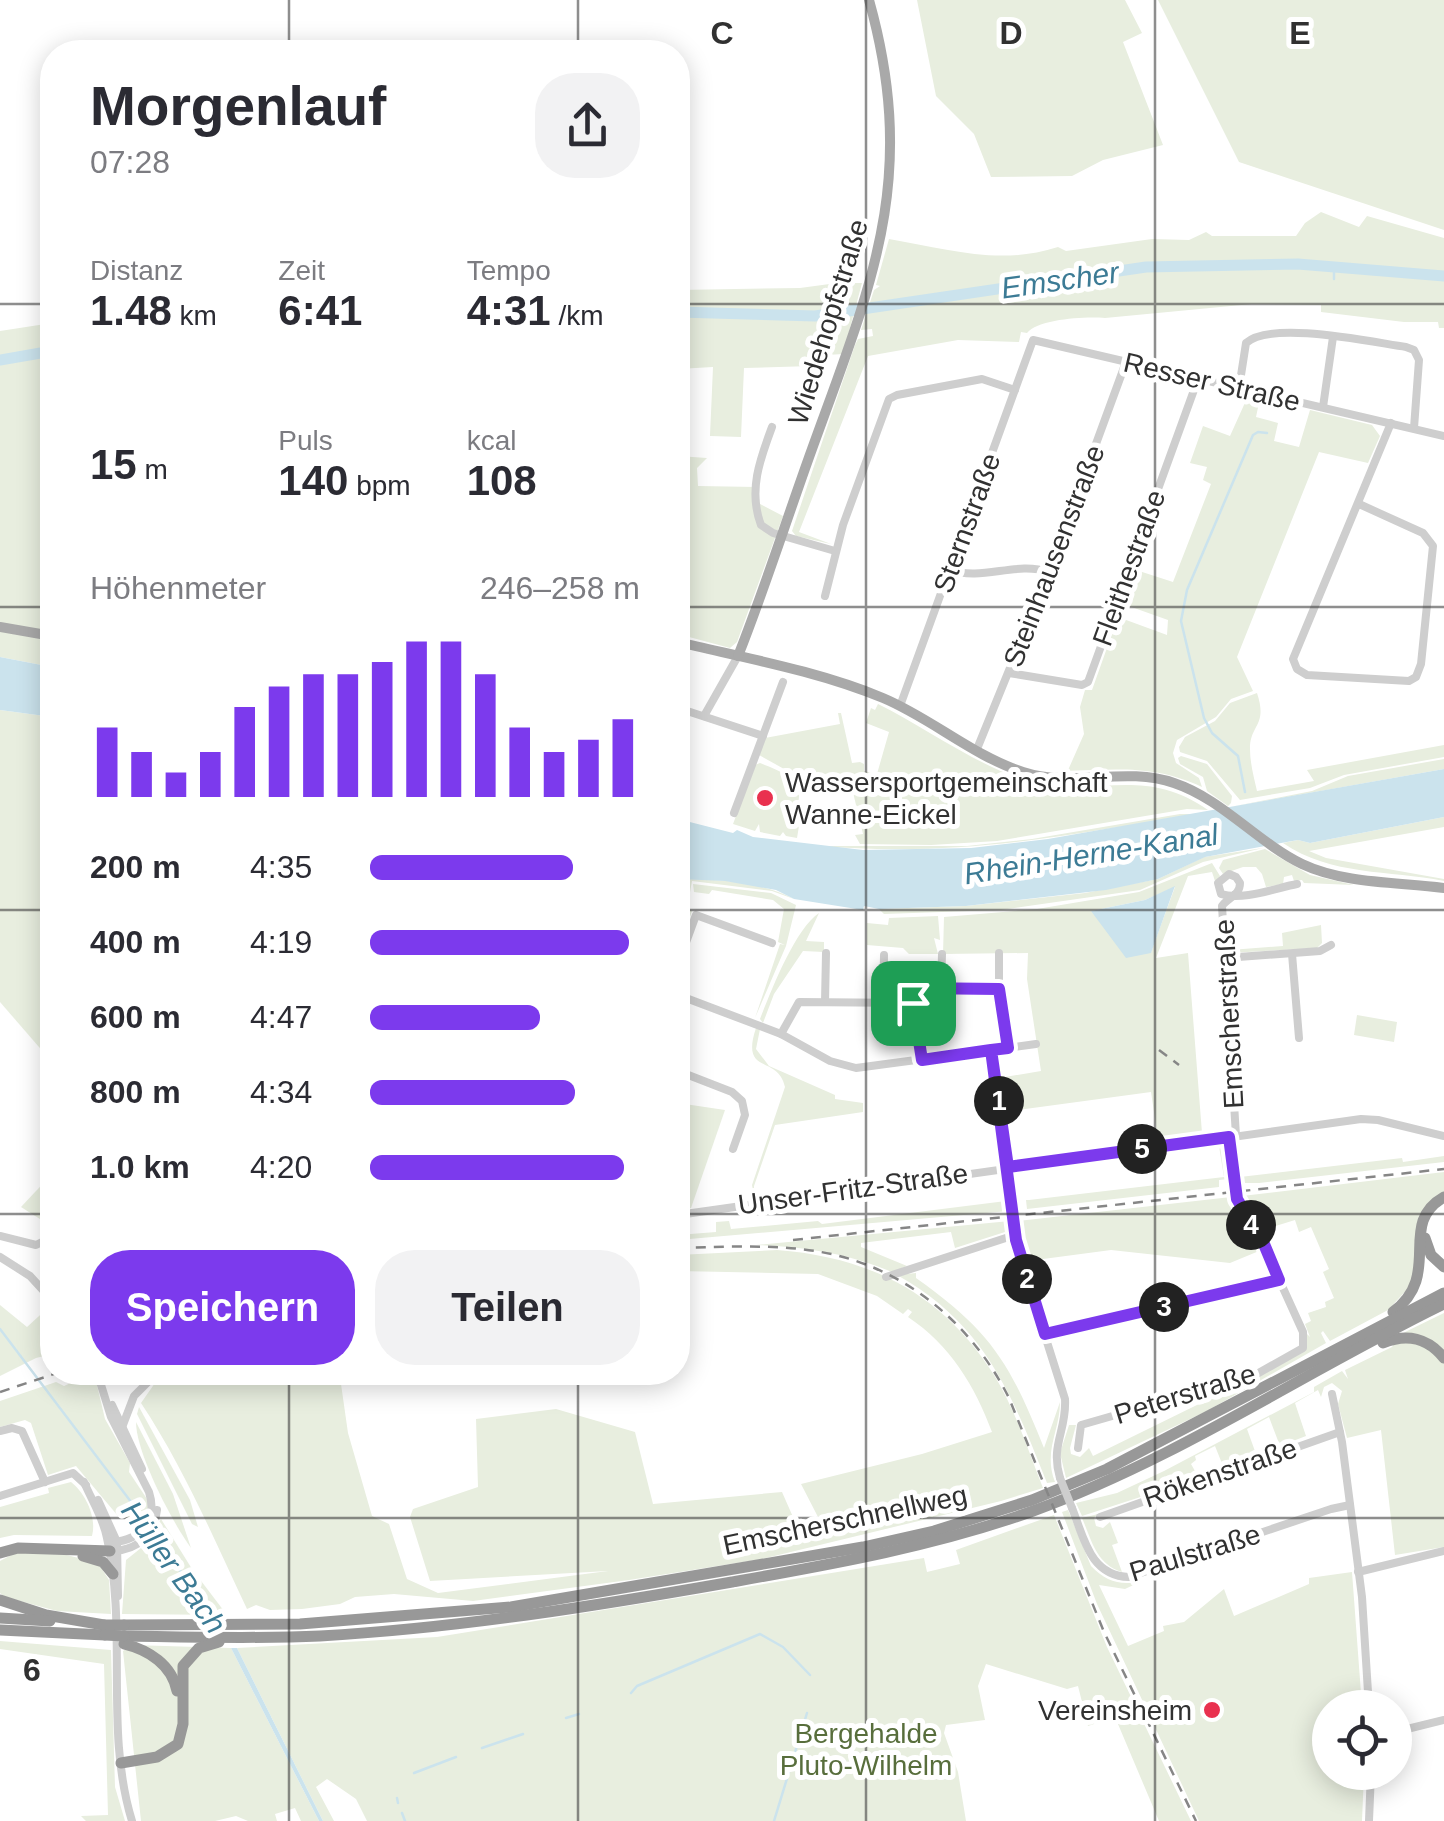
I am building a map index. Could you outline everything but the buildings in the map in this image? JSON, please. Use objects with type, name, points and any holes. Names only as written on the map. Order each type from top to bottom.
[{"type":"highway","points":[[1444,1199],[1430,1214],[1424,1233],[1430,1255],[1444,1266]]},
{"type":"highway","points":[[1371,1331],[1412,1293],[1420,1274],[1422,1221],[1432,1205],[1444,1199]]},
{"type":"highway","name":"Emscherschnellweg","points":[[214,1635],[511,1606],[863,1548],[934,1530],[1002,1510],[1107,1469],[1444,1293]]},
{"type":"highway","name":"Emscherschnellweg","points":[[214,1635],[240,1641],[262,1631],[386,1631],[609,1603],[864,1558],[935,1541],[1033,1511],[1097,1485],[1444,1304]]},
{"type":"highway","points":[[1351,1353],[1405,1337],[1424,1341],[1444,1358]]},
{"type":"highway","points":[[0,1550],[20,1544],[113,1546]]},
{"type":"highway","points":[[0,1550],[113,1546]]},
{"type":"highway","points":[[61,1549],[103,1562],[112,1574]]},
{"type":"highway","points":[[0,1600],[105,1634]]},
{"type":"highway","points":[[0,1618],[124,1635],[172,1675],[179,1725],[175,1741],[164,1750],[121,1759]]},
{"type":"highway","points":[[0,1630],[214,1635]]},
{"type":"highway","points":[[121,1759],[157,1757],[178,1744],[183,1724],[183,1666],[214,1635]]},
{"type":"main road","name":"Wiedehopfstraße","points":[[738,656],[866,298],[883,232],[892,132],[883,51],[869,0]]},
{"type":"main road","points":[[0,627],[40,634]]},
{"type":"main road","points":[[690,645],[844,684],[900,706],[1015,769],[1042,777],[1140,776],[1186,787],[1276,848],[1325,872],[1444,888]]},
{"type":"street","points":[[1239,388],[1245,348],[1252,338],[1303,334],[1414,350],[1420,360],[1414,428]]},
{"type":"street","points":[[1324,408],[1333,337]]},
{"type":"street","name":"Resser Straße","points":[[1033,340],[1444,436]]},
{"type":"street","name":"Sternstraße","points":[[900,706],[1033,340]]},
{"type":"street","name":"Steinhausenstraße","points":[[977,749],[1050,572],[1126,362]]},
{"type":"street","name":"Fleithestraße","points":[[1010,673],[1082,685],[1088,682],[1198,378]]},
{"type":"street","points":[[825,596],[836,551],[891,397],[978,379],[1015,390]]},
{"type":"street","points":[[1359,504],[1423,533],[1433,546],[1421,664],[1416,677],[1409,681],[1306,676],[1294,664],[1294,653],[1392,423]]},
{"type":"street","name":"Wiedehopfstraße","points":[[772,427],[758,462],[756,495],[761,525],[782,535]]},
{"type":"street","points":[[782,535],[836,551]]},
{"type":"street","points":[[950,570],[966,575],[1028,568],[1050,572]]},
{"type":"street","points":[[704,716],[738,656]]},
{"type":"street","points":[[734,814],[783,682]]},
{"type":"street","points":[[690,712],[762,736]]},
{"type":"street","name":"Emscherstraße","points":[[1298,884],[1232,896],[1222,906],[1237,1199],[1264,1244],[1305,1344]]},
{"type":"street","points":[[690,931],[696,915],[772,943]]},
{"type":"street","points":[[1225,958],[1320,951],[1331,945]]},
{"type":"street","points":[[824,1002],[826,953]]},
{"type":"street","points":[[999,953],[999,989],[1008,1048]]},
{"type":"street","points":[[941,988],[942,954]]},
{"type":"street","points":[[1292,954],[1299,1038]]},
{"type":"street","points":[[883,1002],[884,955]]},
{"type":"street","points":[[922,1060],[913,988],[999,989]]},
{"type":"street","points":[[690,999],[781,1034],[846,1067],[864,1068],[1036,1044]]},
{"type":"street","points":[[781,1034],[796,1003],[913,1003]]},
{"type":"street","name":"Paulstraße","points":[[991,1050],[1015,1235],[1066,1399],[1055,1450],[1060,1478],[1090,1554],[1100,1568],[1114,1576],[1129,1577],[1331,1508],[1350,1505]]},
{"type":"street","points":[[690,1076],[732,1092],[742,1101],[745,1115],[733,1149]]},
{"type":"street","name":"Unser-Fritz-Straße","points":[[690,1213],[1366,1119],[1444,1136]]},
{"type":"street","points":[[886,1276],[1015,1235]]},
{"type":"street","points":[[0,1236],[40,1243]]},
{"type":"street","points":[[0,1257],[40,1287]]},
{"type":"street","points":[[1045,1334],[1279,1280]]},
{"type":"street","name":"Peterstraße","points":[[1078,1448],[1081,1425],[1255,1375],[1300,1352],[1305,1344]]},
{"type":"street","points":[[101,1385],[122,1434],[154,1490],[154,1517],[144,1535],[132,1548],[113,1546]]},
{"type":"street","points":[[122,1434],[134,1396],[144,1385]]},
{"type":"street","points":[[1332,1394],[1350,1505],[1368,1690]]},
{"type":"street","points":[[0,1431],[22,1431],[44,1482]]},
{"type":"street","name":"Rökenstraße","points":[[1100,1517],[1340,1432]]},
{"type":"street","points":[[0,1496],[74,1472],[84,1482],[113,1546],[121,1759],[132,1821]]},
{"type":"street","points":[[113,1546],[116,1612]]},
{"type":"street","points":[[1358,1572],[1444,1551]]},
{"type":"street","points":[[1412,1728],[1444,1720]]},
{"type":"street","points":[[1369,1821],[1370,1790]]},
{"type":"green space","points":[[917,0],[1125,0],[1142,33],[1123,42],[1163,145],[1103,160],[1072,176],[991,177],[974,134],[936,96]]},
{"type":"green space","points":[[1158,0],[1444,0],[1444,230],[1239,162]]},
{"type":"green space","points":[[1321,212],[1359,227],[1367,216],[1444,238],[1444,328],[1439,328],[1438,322],[1321,312],[1321,305],[1252,304],[1063,320],[1021,332],[1019,342],[958,340],[868,356],[799,532],[831,544],[796,536],[792,531],[855,345],[858,339],[873,336],[872,329],[861,330],[874,290],[880,286],[876,285],[889,239],[974,254],[1015,255],[1058,247],[1066,251],[1152,239],[1189,240],[1206,232],[1212,236],[1296,236],[1305,223]]},
{"type":"green space","points":[[862,283],[843,354],[827,355],[821,371],[812,366],[744,368],[741,437],[710,436],[713,367],[690,368],[690,290]]},
{"type":"green space","points":[[40,325],[40,665],[0,657],[0,331]]},
{"type":"green space","points":[[1248,396],[1260,398],[1256,417],[1278,423],[1274,441],[1299,447],[1310,410],[1372,425],[1380,436],[1368,463],[1319,452],[1237,657],[1253,691],[1231,699],[1216,717],[1177,740],[1173,753],[1176,763],[1199,778],[1202,787],[1150,772],[1063,771],[1069,768],[1084,734],[1080,707],[1085,690],[1092,690],[1118,617],[1167,635],[1168,620],[1123,604],[1136,570],[1173,582],[1211,484],[1203,480],[1207,467],[1190,463],[1203,426],[1230,436]]},
{"type":"green space","points":[[690,457],[707,458],[697,468],[698,486],[757,487],[760,504],[783,516],[737,642],[730,648],[690,637]]},
{"type":"green space","points":[[1257,693],[1261,712],[1250,749],[1257,791],[1314,781],[1307,770],[1444,745],[1444,757],[1344,775],[1310,788],[1240,800],[1207,761],[1180,752],[1179,747],[1185,737],[1215,721],[1230,703]]},
{"type":"green space","points":[[878,704],[1010,775],[1053,786],[1140,785],[1184,796],[1208,810],[1187,809],[997,841],[860,844],[855,835],[863,834],[850,780],[820,786],[811,794],[793,774],[759,755],[765,738],[840,724],[841,713],[852,763],[860,762],[864,771],[877,774],[889,732],[866,723],[871,708],[875,710]]},
{"type":"green space","points":[[0,710],[40,715],[40,1048],[0,1002]]},
{"type":"green space","points":[[1181,756],[1207,764],[1232,796],[1228,806],[1207,791],[1203,777],[1180,764]]},
{"type":"green space","points":[[1444,759],[1444,769],[1230,807],[1312,791],[1348,776]]},
{"type":"green space","points":[[760,763],[796,785],[799,792],[795,811],[800,820],[797,838],[783,832],[780,836],[760,832],[759,824],[755,831],[733,824],[755,765]]},
{"type":"green space","points":[[1194,814],[963,847],[820,846],[967,846]]},
{"type":"green space","points":[[1444,817],[1444,827],[1309,851],[1326,858],[1444,881],[1341,867],[1301,854],[1283,843],[1310,843]]},
{"type":"green space","points":[[1263,848],[1203,862],[1140,890],[1000,910],[884,914],[879,909],[966,906],[1085,893],[1158,879],[1204,857]]},
{"type":"green space","points":[[1265,849],[1310,875],[1354,885],[1304,883],[1294,881],[1292,875],[1284,877],[1283,884],[1266,887],[1256,867],[1223,874],[1219,868],[1223,860]]},
{"type":"green space","points":[[1212,863],[1220,876],[1216,884],[1212,872],[1188,876],[1156,958],[1188,953],[1202,1133],[1158,1139],[1151,1092],[1004,1112],[1006,1096],[1002,1096],[999,1078],[1041,1071],[1027,979],[1028,953],[943,954],[944,917],[1037,909],[1139,892]],"holes":[[[1175,887],[1151,952],[1091,911],[1145,900]]]},
{"type":"green space","points":[[690,880],[723,881],[752,885],[781,893],[794,899],[772,891],[692,881],[690,892]]},
{"type":"green space","points":[[693,884],[771,893],[796,905],[786,946],[755,1018],[780,944],[785,945],[778,942],[784,909],[773,900],[712,890],[709,894],[694,892]]},
{"type":"green space","points":[[819,913],[806,941],[824,942],[824,952],[803,951],[774,994],[763,1023],[760,1019],[785,961],[801,932]]},
{"type":"green space","points":[[938,916],[940,940],[934,938],[938,954],[909,954],[903,948],[867,945],[867,923],[888,925],[889,918]]},
{"type":"green space","points":[[1321,925],[1322,943],[1317,948],[1231,953],[1230,950],[1283,946],[1282,933]]},
{"type":"green space","points":[[1357,1015],[1397,1022],[1394,1042],[1354,1035]]},
{"type":"green space","points":[[756,1028],[760,1029],[756,1049],[769,1066],[835,1095],[835,1099],[863,1103],[863,1112],[775,1125],[754,1196],[752,1185],[785,1087],[781,1077],[753,1053]]},
{"type":"green space","points":[[690,1105],[725,1110],[691,1208]]},
{"type":"green space","points":[[1219,1146],[1224,1146],[1228,1179],[1219,1180],[1219,1187],[1027,1209],[1026,1200],[1224,1177]]},
{"type":"green space","points":[[1444,1156],[1444,1162],[1240,1183],[1240,1177]]},
{"type":"green space","points":[[1444,1172],[1444,1193],[1428,1203],[1413,1283],[1388,1310],[1330,1341],[1323,1331],[1326,1343],[1207,1411],[1066,1478],[1060,1453],[1069,1425],[1076,1425],[1071,1454],[1080,1457],[1089,1448],[1093,1456],[1234,1383],[1259,1376],[1306,1349],[1306,1333],[1310,1337],[1305,1324],[1311,1321],[1308,1313],[1326,1307],[1325,1302],[1334,1298],[1323,1272],[1329,1269],[1311,1227],[1299,1232],[1295,1220],[1263,1230],[1242,1196]]},
{"type":"green space","points":[[40,1187],[40,1219],[21,1207]]},
{"type":"green space","points":[[1231,1197],[1259,1251],[1230,1263],[1111,1250],[1028,1261],[1018,1221]]},
{"type":"green space","points":[[1006,1201],[1009,1211],[690,1239],[690,1234],[716,1232],[716,1222],[729,1221],[731,1229],[818,1221],[822,1224]]},
{"type":"green space","points":[[1010,1221],[1010,1229],[1005,1232],[955,1248],[951,1232],[861,1243],[861,1247],[907,1266],[892,1272],[826,1252],[756,1245]]},
{"type":"green space","points":[[777,1250],[811,1254],[873,1271],[927,1302],[952,1322],[994,1375],[1043,1488],[762,1559],[629,1580],[473,1601],[394,1594],[355,1597],[340,1604],[302,1609],[270,1610],[256,1605],[247,1609],[185,1478],[141,1403],[154,1385],[341,1385],[348,1433],[372,1516],[389,1524],[407,1579],[438,1593],[608,1571],[430,1581],[410,1517],[413,1509],[478,1487],[476,1419],[556,1409],[635,1432],[653,1504],[782,1492],[793,1517],[783,1533],[834,1529],[835,1516],[818,1517],[801,1484],[992,1432],[959,1368],[936,1340],[908,1317],[912,1312],[908,1309],[903,1314],[877,1296],[818,1274],[690,1271],[690,1254]]},
{"type":"green space","points":[[916,1273],[916,1278],[963,1315],[995,1351],[1020,1393],[1044,1448],[1060,1402],[1051,1451],[1055,1482],[1047,1483],[1007,1391],[974,1339],[927,1294],[897,1275]]},
{"type":"green space","points":[[0,1305],[27,1327],[40,1315],[40,1357],[0,1376]]},
{"type":"green space","points":[[1444,1313],[1444,1547],[1395,1555],[1381,1430],[1347,1438],[1338,1404],[1342,1391],[1332,1383],[1324,1387],[1321,1397],[1318,1390],[1295,1403],[1306,1436],[1280,1446],[1269,1417],[1247,1429],[1256,1454],[1223,1466],[1215,1446],[1195,1456],[1191,1464],[1199,1478],[1082,1516],[1076,1503],[1117,1493],[1164,1471],[1314,1392],[1314,1387],[1342,1371],[1348,1379],[1345,1370],[1392,1347],[1401,1334]]},
{"type":"green space","points":[[47,1385],[97,1385],[105,1419],[130,1463],[129,1472],[149,1502],[146,1516],[135,1530],[122,1514],[118,1516],[76,1466],[48,1475],[31,1423],[25,1420],[0,1427],[0,1401]]},
{"type":"green space","points":[[139,1407],[190,1500],[198,1527],[192,1524],[137,1414]]},
{"type":"green space","points":[[136,1422],[173,1494],[191,1548],[148,1469]]},
{"type":"green space","points":[[71,1482],[89,1507],[92,1536],[0,1538],[0,1507],[49,1493],[48,1488]]},
{"type":"green space","points":[[1068,1510],[1091,1566],[1102,1576],[1128,1583],[1142,1581],[1125,1589],[1099,1585],[1128,1646],[1164,1631],[1163,1626],[1184,1622],[1224,1589],[1234,1616],[1309,1584],[1309,1578],[1352,1572],[1361,1690],[1312,1690],[1312,1790],[1363,1790],[1362,1821],[1199,1821],[1097,1604],[1062,1512]]},
{"type":"green space","points":[[1098,1514],[1094,1518],[1096,1526],[1103,1528],[1110,1522],[1118,1543],[1112,1545],[1122,1572],[1106,1563],[1096,1551],[1082,1518]]},
{"type":"green space","name":"Bergehalde Pluto-Wilhelm","points":[[1054,1515],[1107,1647],[1191,1821],[1159,1821],[1115,1717],[1088,1726],[1078,1686],[1067,1689],[986,1664],[978,1686],[985,1720],[946,1725],[944,1733],[958,1772],[966,1821],[367,1821],[356,1799],[327,1779],[316,1787],[334,1821],[323,1821],[237,1648],[437,1637],[924,1558],[927,1572],[960,1564],[956,1550]]},
{"type":"green space","points":[[161,1519],[227,1615],[122,1614],[126,1560],[141,1548],[145,1552],[145,1545]]},
{"type":"green space","points":[[17,1552],[59,1553],[98,1563],[109,1580],[111,1614],[57,1611],[5,1597],[0,1593],[0,1561]]},
{"type":"green space","points":[[0,1641],[111,1650],[115,1787],[125,1821],[86,1821],[81,1816],[108,1815],[104,1664],[0,1649]]},
{"type":"green space","points":[[132,1645],[231,1648],[319,1821],[301,1821],[295,1808],[275,1814],[277,1821],[248,1821],[236,1816],[215,1821],[141,1821],[123,1651]]},
{"type":"water","points":[[0,657],[40,665],[40,715],[0,710]]},
{"type":"water","name":"Rhein-Herne-Kanal","points":[[1444,769],[1444,817],[1310,843],[1298,840],[1205,857],[1158,879],[1106,890],[966,906],[864,906],[863,910],[794,899],[776,890],[725,881],[690,880],[690,822],[733,833],[737,830],[753,837],[863,850],[971,848],[1048,839]]},
{"type":"water","points":[[1175,886],[1151,953],[1126,958],[1091,911],[1145,900]]},
{"type":"water","points":[[231,1648],[237,1648],[323,1821],[319,1821]]},
{"type":"waterway","name":"Emscher","points":[[690,312],[815,316],[1146,267],[1298,264],[1444,276]]},
{"type":"waterway","points":[[1334,266],[1334,279]]},
{"type":"waterway","name":"Emscher","points":[[0,360],[40,353]]},
{"type":"waterway","points":[[1245,792],[1238,756],[1212,733],[1204,718],[1181,621],[1187,590],[1253,435],[1267,433]]},
{"type":"waterway","name":"Hüller Bach","points":[[0,1329],[40,1382]]},
{"type":"waterway","name":"Hüller Bach","points":[[42,1385],[144,1519]]},
{"type":"waterway","name":"Hüller Bach","points":[[154,1533],[215,1621]]},
{"type":"waterway","points":[[631,1693],[637,1686],[760,1634],[783,1647],[810,1675]]},
{"type":"waterway","points":[[774,1821],[807,1713]]},
{"type":"waterway","points":[[566,1718],[579,1714]]},
{"type":"waterway","points":[[482,1748],[523,1734]]},
{"type":"waterway","points":[[414,1773],[456,1757]]},
{"type":"waterway","points":[[397,1798],[398,1803]]},
{"type":"waterway","points":[[402,1813],[405,1821]]},
{"type":"railway","points":[[1159,1050],[1179,1065]]},
{"type":"railway","points":[[793,1240],[1444,1169]]},
{"type":"railway","points":[[690,1248],[781,1247],[846,1258],[904,1283],[930,1301],[975,1345],[1009,1398],[1104,1632],[1196,1821]]},
{"type":"railway","points":[[0,1392],[40,1379]]},
{"type":"place","name":"Wassersportgemeinschaft Wanne-Eickel","points":[[765,798]]},
{"type":"place","name":"Vereinsheim","points":[[1212,1710]]},
{"type":"route","points":[[913,1003],[913,988],[999,989],[1008,1048],[991,1050],[1008,1167],[1229,1137],[1237,1199],[1264,1244],[1279,1280],[1045,1334],[1016,1240],[991,1050],[922,1060],[913,1003]]}]
